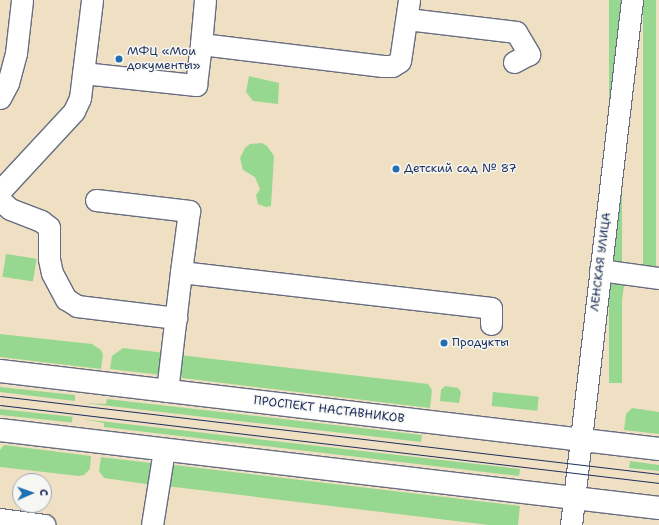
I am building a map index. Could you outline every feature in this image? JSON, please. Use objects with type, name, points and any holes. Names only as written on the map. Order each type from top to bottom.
[{"type":"main road","name":"ПРОСПЕКТ НАСТАВНИКОВ","points":[[0,371],[659,450]]},
{"type":"main road","points":[[0,430],[659,508]]},
{"type":"street","points":[[0,98],[8,83],[16,54],[22,0]]},
{"type":"street","points":[[0,191],[74,111],[80,98],[92,0]]},
{"type":"street","points":[[83,73],[196,85],[205,0]]},
{"type":"street","name":"ЛЕНСКАЯ УЛИЦА","points":[[571,525],[632,0]]},
{"type":"street","points":[[201,44],[392,66],[400,61],[408,10],[516,32],[529,54],[514,62]]},
{"type":"street","points":[[0,200],[10,209],[41,220],[49,227],[49,259],[52,273],[66,299],[76,306],[176,318]]},
{"type":"street","points":[[96,200],[189,211],[167,391]]},
{"type":"street","points":[[600,270],[659,278]]},
{"type":"street","points":[[181,272],[491,308],[491,324]]},
{"type":"street","points":[[152,525],[164,450]]},
{"type":"street","points":[[0,519],[41,525]]},
{"type":"green space","points":[[609,0],[622,0],[622,383],[609,383]]},
{"type":"green space","points":[[643,0],[656,0],[656,266],[643,266]]},
{"type":"green space","points":[[249,76],[279,83],[278,104],[253,101],[246,92]]},
{"type":"green space","points":[[262,143],[267,146],[274,156],[271,206],[266,207],[258,204],[256,195],[260,189],[255,177],[243,170],[240,158],[245,148],[250,144]]},
{"type":"green space","points":[[6,254],[37,259],[33,282],[2,277]]},
{"type":"green space","points":[[610,278],[625,280],[622,302],[607,300]]},
{"type":"green space","points":[[0,334],[92,344],[101,350],[103,355],[101,369],[0,357]]},
{"type":"green space","points":[[123,348],[165,353],[161,375],[110,369],[112,356]]},
{"type":"green space","points":[[179,355],[428,384],[432,390],[430,408],[182,378],[178,369]]},
{"type":"green space","points":[[445,386],[458,388],[461,392],[459,403],[440,401],[441,390]]},
{"type":"green space","points":[[0,387],[75,395],[75,401],[0,392]]},
{"type":"green space","points":[[493,392],[539,397],[537,411],[492,406]]},
{"type":"green space","points":[[107,399],[422,435],[421,442],[84,403],[106,404]]},
{"type":"green space","points":[[632,408],[659,412],[659,434],[624,430],[626,414]]},
{"type":"green space","points":[[0,409],[73,417],[72,423],[0,415]]},
{"type":"green space","points":[[82,419],[520,469],[519,476],[104,427],[104,423]]},
{"type":"green space","points":[[4,445],[91,456],[90,469],[84,475],[79,476],[0,467],[0,450]]},
{"type":"green space","points":[[101,457],[151,463],[154,475],[153,485],[104,478],[99,471]]},
{"type":"green space","points":[[630,461],[659,465],[659,471],[629,468]]},
{"type":"green space","points":[[174,465],[520,506],[518,525],[489,525],[166,486],[167,476]]},
{"type":"tram line","points":[[0,396],[659,474]]},
{"type":"tram line","points":[[0,405],[659,483]]},
{"type":"place","name":"МФЦ «Мои документы»","points":[[119,59]]},
{"type":"place","name":"Детский сад № 87","points":[[396,169]]},
{"type":"place","name":"Продукты","points":[[444,343]]}]
